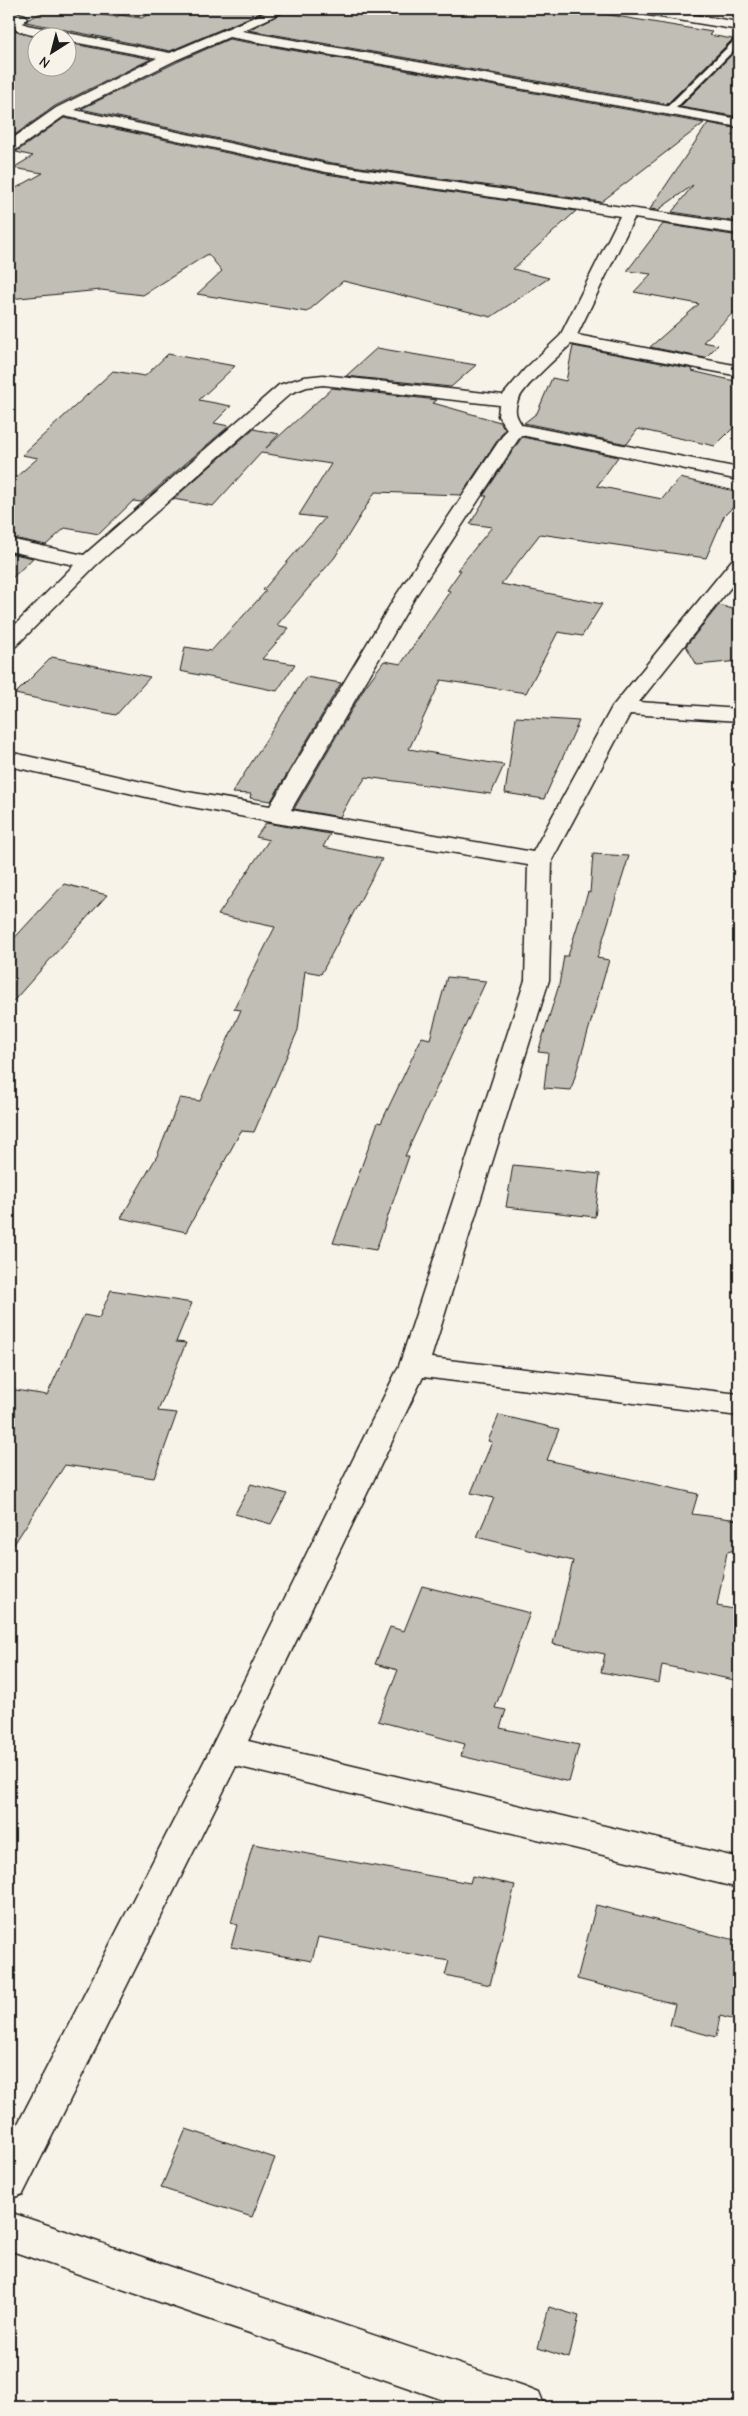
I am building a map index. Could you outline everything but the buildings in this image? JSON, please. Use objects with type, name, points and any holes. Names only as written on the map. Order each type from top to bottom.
[{"type":"street","points":[[9,148],[61,111],[171,57],[284,9]]},
{"type":"street","points":[[636,9],[739,26]]},
{"type":"street","points":[[9,15],[20,18],[15,24],[23,28],[171,57]]},
{"type":"street","points":[[228,33],[739,123]]},
{"type":"street","points":[[61,111],[326,168],[739,229]]},
{"type":"street","points":[[629,213],[567,338],[530,373],[508,401],[507,416],[516,429],[739,474]]},
{"type":"street","points":[[567,338],[739,371]]},
{"type":"street","points":[[9,642],[88,562],[284,388],[304,382],[331,381],[508,401]]},
{"type":"street","points":[[276,816],[405,597],[516,429]]},
{"type":"street","points":[[9,546],[88,562]]},
{"type":"street","points":[[9,2181],[227,1750],[414,1366],[537,980],[540,860],[623,707],[739,564]]},
{"type":"street","points":[[623,707],[739,715]]},
{"type":"street","points":[[9,759],[173,796],[276,816],[540,860]]},
{"type":"street","points":[[414,1366],[739,1405]]},
{"type":"street","points":[[227,1750],[739,1873]]},
{"type":"street","points":[[9,2231],[524,2407]]},
{"type":"lane","points":[[669,110],[739,41]]}]
